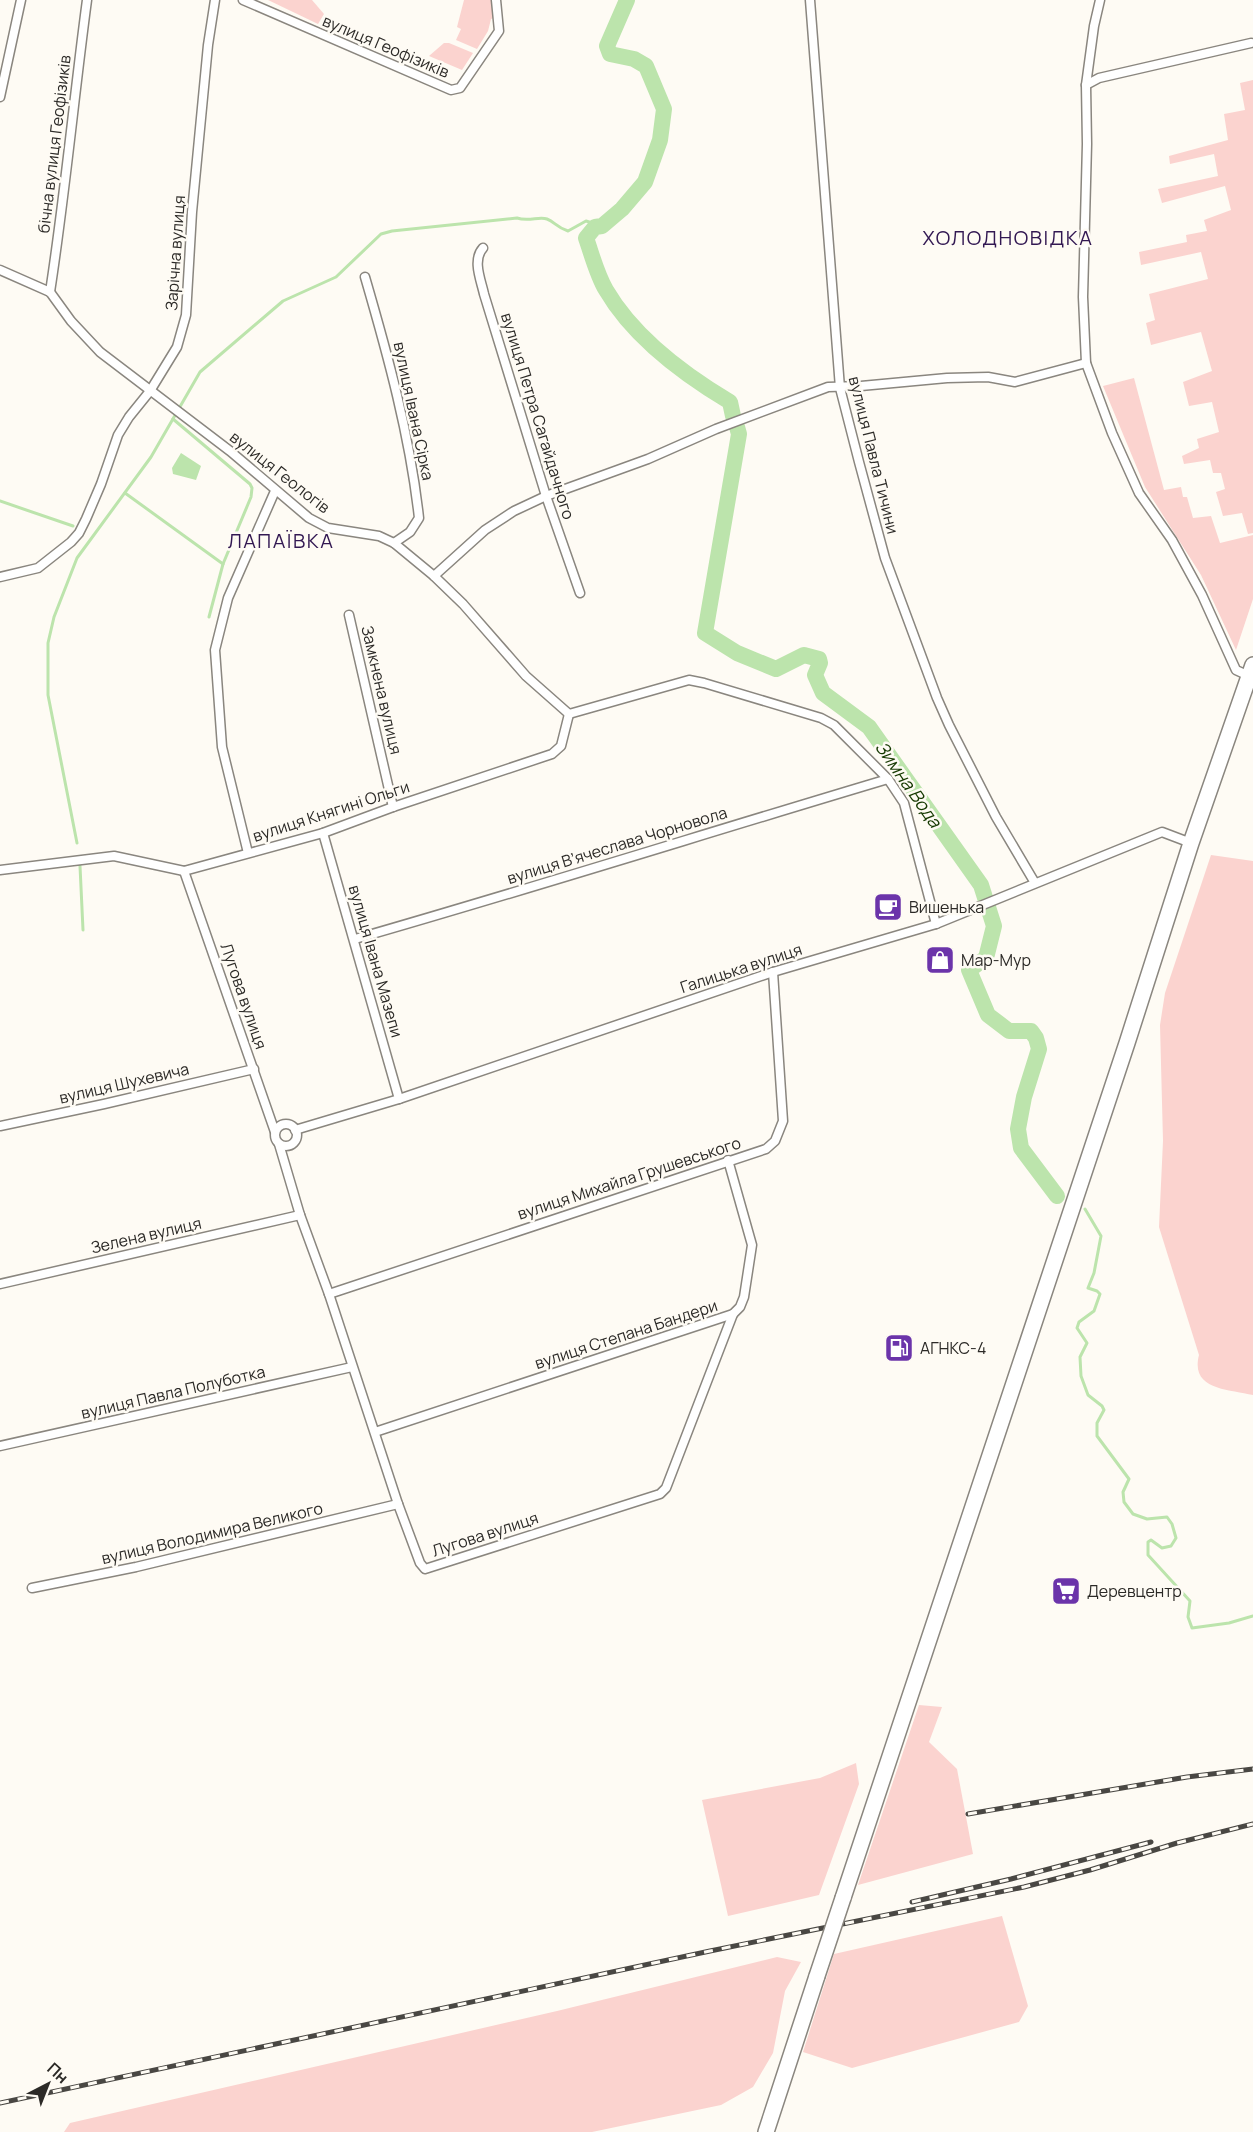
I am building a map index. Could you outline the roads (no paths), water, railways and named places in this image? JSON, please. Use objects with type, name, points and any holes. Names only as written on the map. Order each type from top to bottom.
[{"type":"highway","points":[[766,2132],[1127,1043],[1191,843],[1251,671]]},
{"type":"street","points":[[0,98],[21,0]]},
{"type":"street","name":"бічна вулиця Геофізиків","points":[[50,292],[64,199],[74,94],[87,0]]},
{"type":"street","name":"Зарічна вулиця","points":[[0,577],[38,568],[79,532],[101,484],[118,435],[150,391],[177,347],[186,315],[192,212],[208,45],[215,0]]},
{"type":"street","name":"вулиця Геофізиків","points":[[243,0],[451,90],[460,88],[499,31],[496,0]]},
{"type":"street","name":"вулиця Павла Тичини","points":[[810,0],[840,387],[885,558],[937,698],[996,818],[1035,883]]},
{"type":"street","points":[[1100,0],[1086,85],[1087,144],[1083,297],[1086,363],[1112,433],[1139,493],[1177,549],[1202,595],[1236,669],[1251,671]]},
{"type":"street","points":[[1086,85],[1099,78],[1251,43]]},
{"type":"street","name":"вулиця Петра Сагайдачного","points":[[483,248],[478,256],[478,265],[484,294],[546,496],[580,593]]},
{"type":"street","points":[[0,270],[50,292]]},
{"type":"street","name":"вулиця Івана Сірка","points":[[365,277],[403,421],[419,518],[410,532],[394,543]]},
{"type":"street","name":"вулиця Геологів","points":[[50,292],[71,321],[100,352],[230,451],[309,518],[327,528],[379,536],[394,543],[434,576],[493,636],[526,676],[569,714]]},
{"type":"street","points":[[434,576],[504,516],[546,496],[648,459],[708,432],[828,387],[947,378],[988,377],[1015,382],[1086,363]]},
{"type":"street","points":[[248,853],[222,747],[215,650],[228,598],[275,491]]},
{"type":"street","name":"Замкнена вулиця","points":[[349,615],[393,807]]},
{"type":"street","points":[[569,714],[689,680],[821,718],[839,730],[888,779],[904,803],[936,924]]},
{"type":"street","name":"вулиця Княгині Ольги","points":[[0,870],[114,856],[184,871],[323,832],[552,754],[561,746],[569,714]]},
{"type":"street","name":"вулиця Вʼячеслава Чорновола","points":[[355,939],[485,902],[888,779]]},
{"type":"street","name":"вулиця Івана Мазепи","points":[[323,832],[399,1099]]},
{"type":"street","name":"Галицька вулиця","points":[[295,1130],[399,1099],[773,972],[936,924],[1162,832],[1191,843]]},
{"type":"street","name":"Лугова вулиця","points":[[184,871],[275,1132]]},
{"type":"street","name":"вулиця Михайла Грушевського","points":[[329,1294],[766,1149],[775,1141],[783,1121],[773,972]]},
{"type":"street","name":"вулиця Шухевича","points":[[0,1126],[254,1069]]},
{"type":"street","points":[[289,1125],[295,1130],[296,1138],[287,1146],[279,1144],[275,1132],[278,1128],[289,1125]]},
{"type":"street","name":"Лугова вулиця","points":[[279,1144],[300,1215],[329,1294],[398,1504],[420,1563],[425,1569],[660,1494],[666,1488],[733,1314]]},
{"type":"street","name":"вулиця Степана Бандери","points":[[375,1432],[733,1314],[740,1307],[744,1297],[752,1245],[728,1160]]},
{"type":"street","name":"Зелена вулиця","points":[[0,1284],[300,1215]]},
{"type":"street","name":"вулиця Павла Полуботка","points":[[0,1446],[352,1367]]},
{"type":"street","name":"вулиця Володимира Великого","points":[[32,1588],[136,1567],[398,1504]]},
{"type":"waterway","name":"Зимна Вода","points":[[627,0],[607,46],[610,54],[634,59],[646,66],[664,109],[660,140],[645,182],[622,209],[602,226],[595,227],[586,238],[603,284],[631,324],[677,367],[730,402],[733,416]]},
{"type":"waterway","points":[[77,843],[48,695],[48,643],[54,617],[77,558],[151,457],[200,372],[283,301],[336,277],[381,234],[517,218],[547,219],[568,231],[586,221],[602,226]]},
{"type":"waterway","points":[[173,419],[252,488],[251,497],[223,564],[209,617]]},
{"type":"waterway","name":"Зимна Вода","points":[[737,427],[739,434],[705,633],[737,653],[776,669],[804,655],[819,659],[820,663],[815,675],[823,693],[869,727],[981,885],[994,926],[986,958],[969,970],[988,1015],[1009,1031],[1031,1031],[1036,1038],[1039,1049],[1024,1097],[1018,1129],[1021,1148],[1057,1196]]},
{"type":"waterway","points":[[125,493],[223,564]]},
{"type":"waterway","points":[[0,501],[73,526]]},
{"type":"waterway","points":[[80,866],[83,930]]},
{"type":"waterway","points":[[1085,1209],[1101,1236],[1094,1273],[1088,1288],[1100,1294],[1094,1311],[1079,1322],[1077,1328],[1087,1343],[1080,1357],[1081,1376],[1088,1395],[1104,1410],[1097,1423],[1097,1436],[1129,1479],[1123,1492],[1124,1502],[1133,1514],[1147,1519],[1167,1517],[1172,1524],[1176,1538],[1171,1546],[1162,1548],[1151,1540],[1148,1542],[1148,1555],[1190,1601],[1188,1617],[1192,1628],[1229,1623],[1253,1616]]},
{"type":"railway","points":[[968,1814],[1187,1777],[1253,1769]]},
{"type":"railway","points":[[0,2103],[710,1951],[1024,1887],[1090,1870],[1177,1843],[1253,1824]]},
{"type":"railway","points":[[912,1902],[1151,1842]]},
{"type":"place","name":"Вишенька","points":[[888,907]]},
{"type":"place","name":"Мар-Мур","points":[[940,960]]},
{"type":"place","name":"АГНКС-4","points":[[899,1348]]},
{"type":"place","name":"Деревцентр","points":[[1066,1591]]},
{"type":"district","name":"ХОЛОДНОВІДКА","points":[[1008,237]]},
{"type":"district","name":"ЛАПАЇВКА","points":[[281,540]]}]
